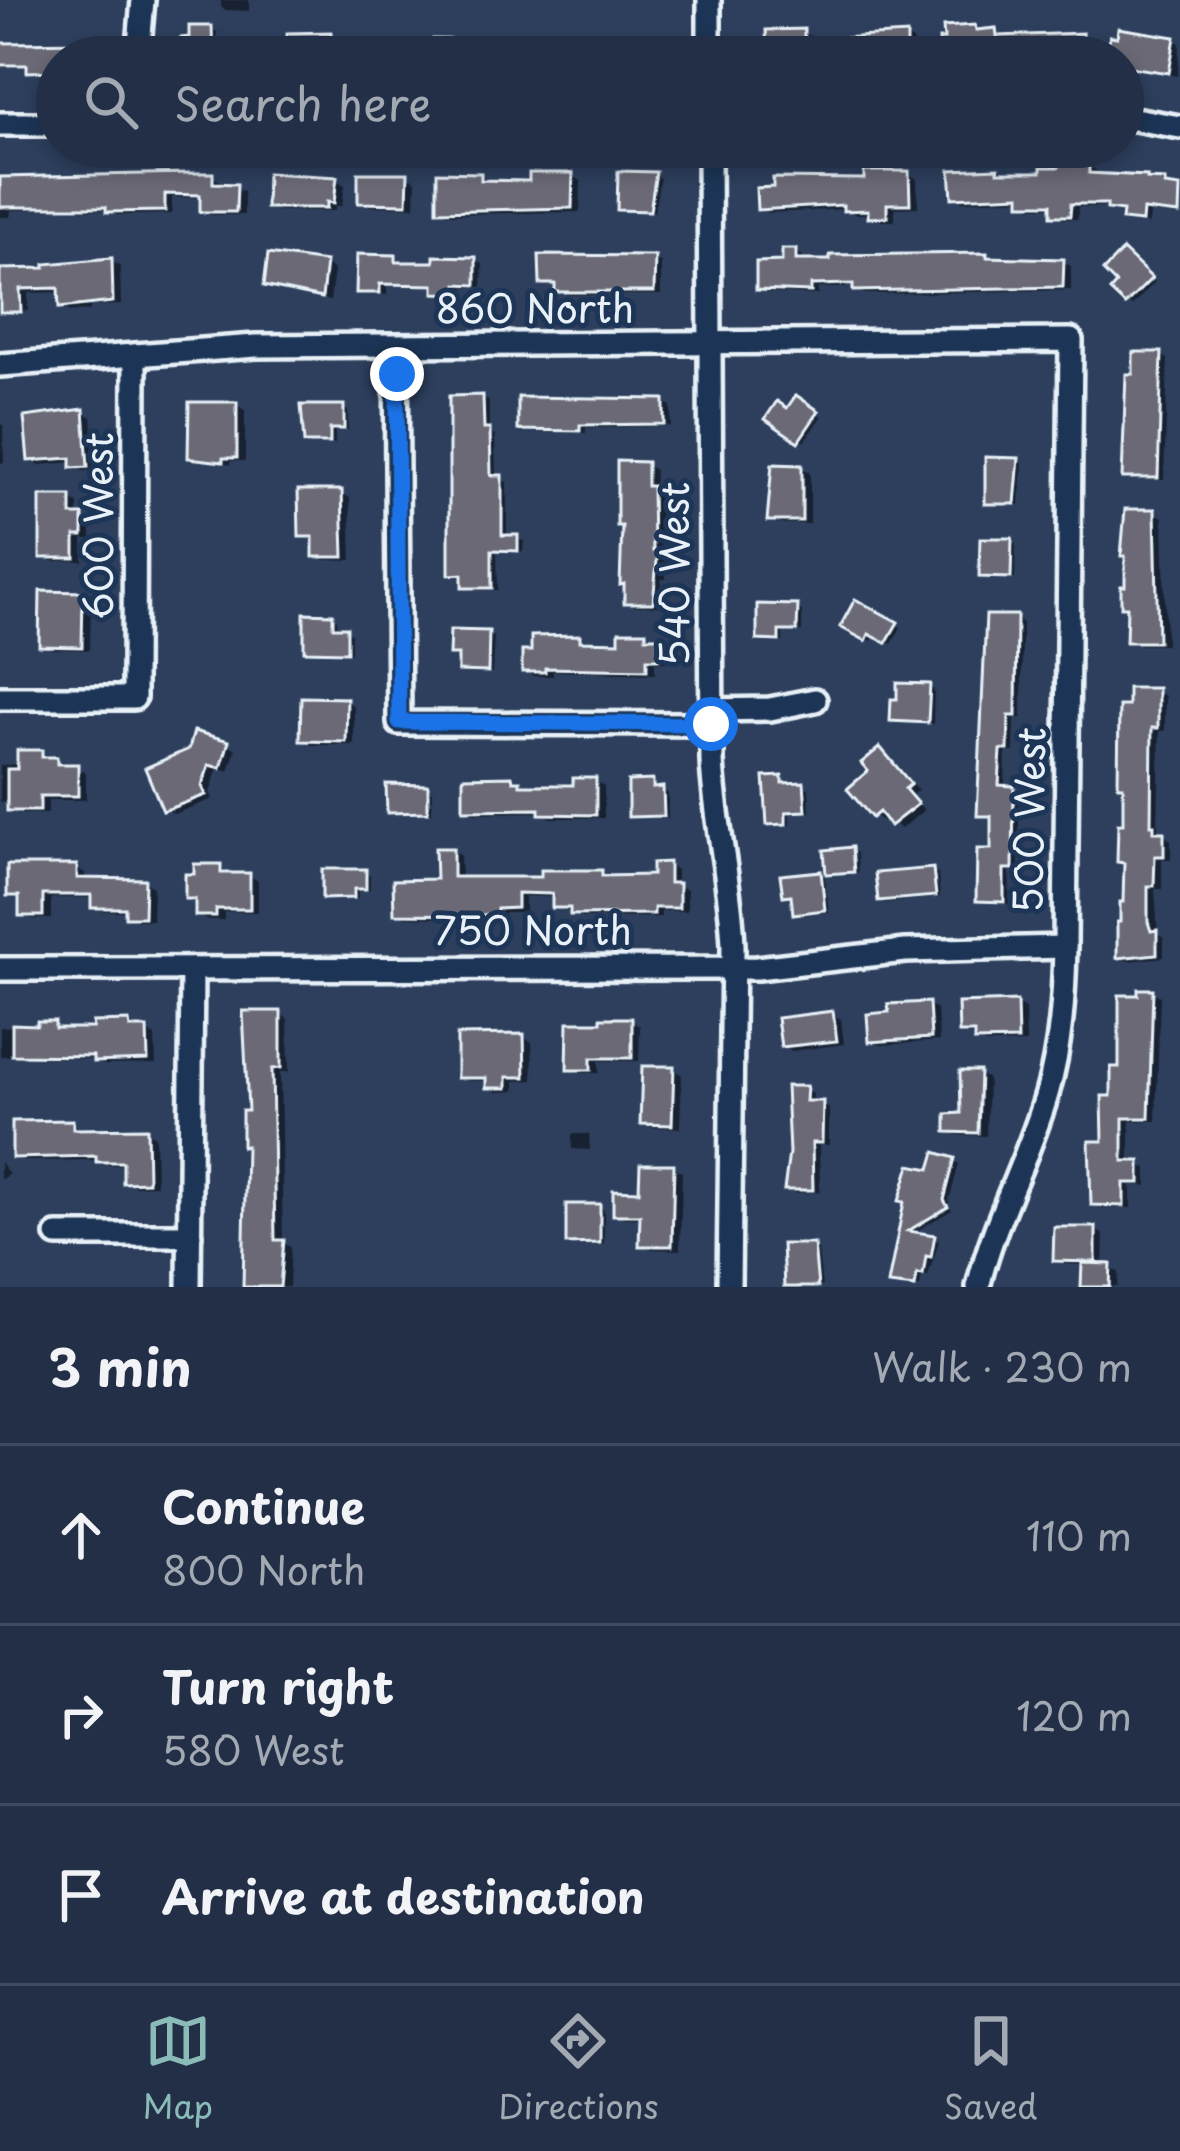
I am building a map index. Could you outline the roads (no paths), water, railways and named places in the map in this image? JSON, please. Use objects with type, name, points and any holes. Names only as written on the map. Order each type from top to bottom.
[{"type":"street","points":[[139,36],[142,0]]},
{"type":"street","points":[[709,0],[709,36]]},
{"type":"street","points":[[1144,121],[1180,128]]},
{"type":"street","points":[[0,124],[36,124]]},
{"type":"street","name":"540 West","points":[[709,168],[713,796],[730,895],[732,967],[729,1287]]},
{"type":"street","name":"860 North","points":[[0,365],[256,346],[1071,340]]},
{"type":"street","name":"500 West","points":[[978,1287],[997,1221],[1048,1091],[1061,1025],[1071,340]]},
{"type":"street","points":[[397,346],[399,722],[712,717],[815,700]]},
{"type":"street","name":"600 West","points":[[0,698],[134,698],[135,355]]},
{"type":"street","name":"750 North","points":[[0,969],[732,967],[905,951],[1065,946]]},
{"type":"street","points":[[189,1287],[192,969]]},
{"type":"street","points":[[57,1235],[190,1235]]}]
